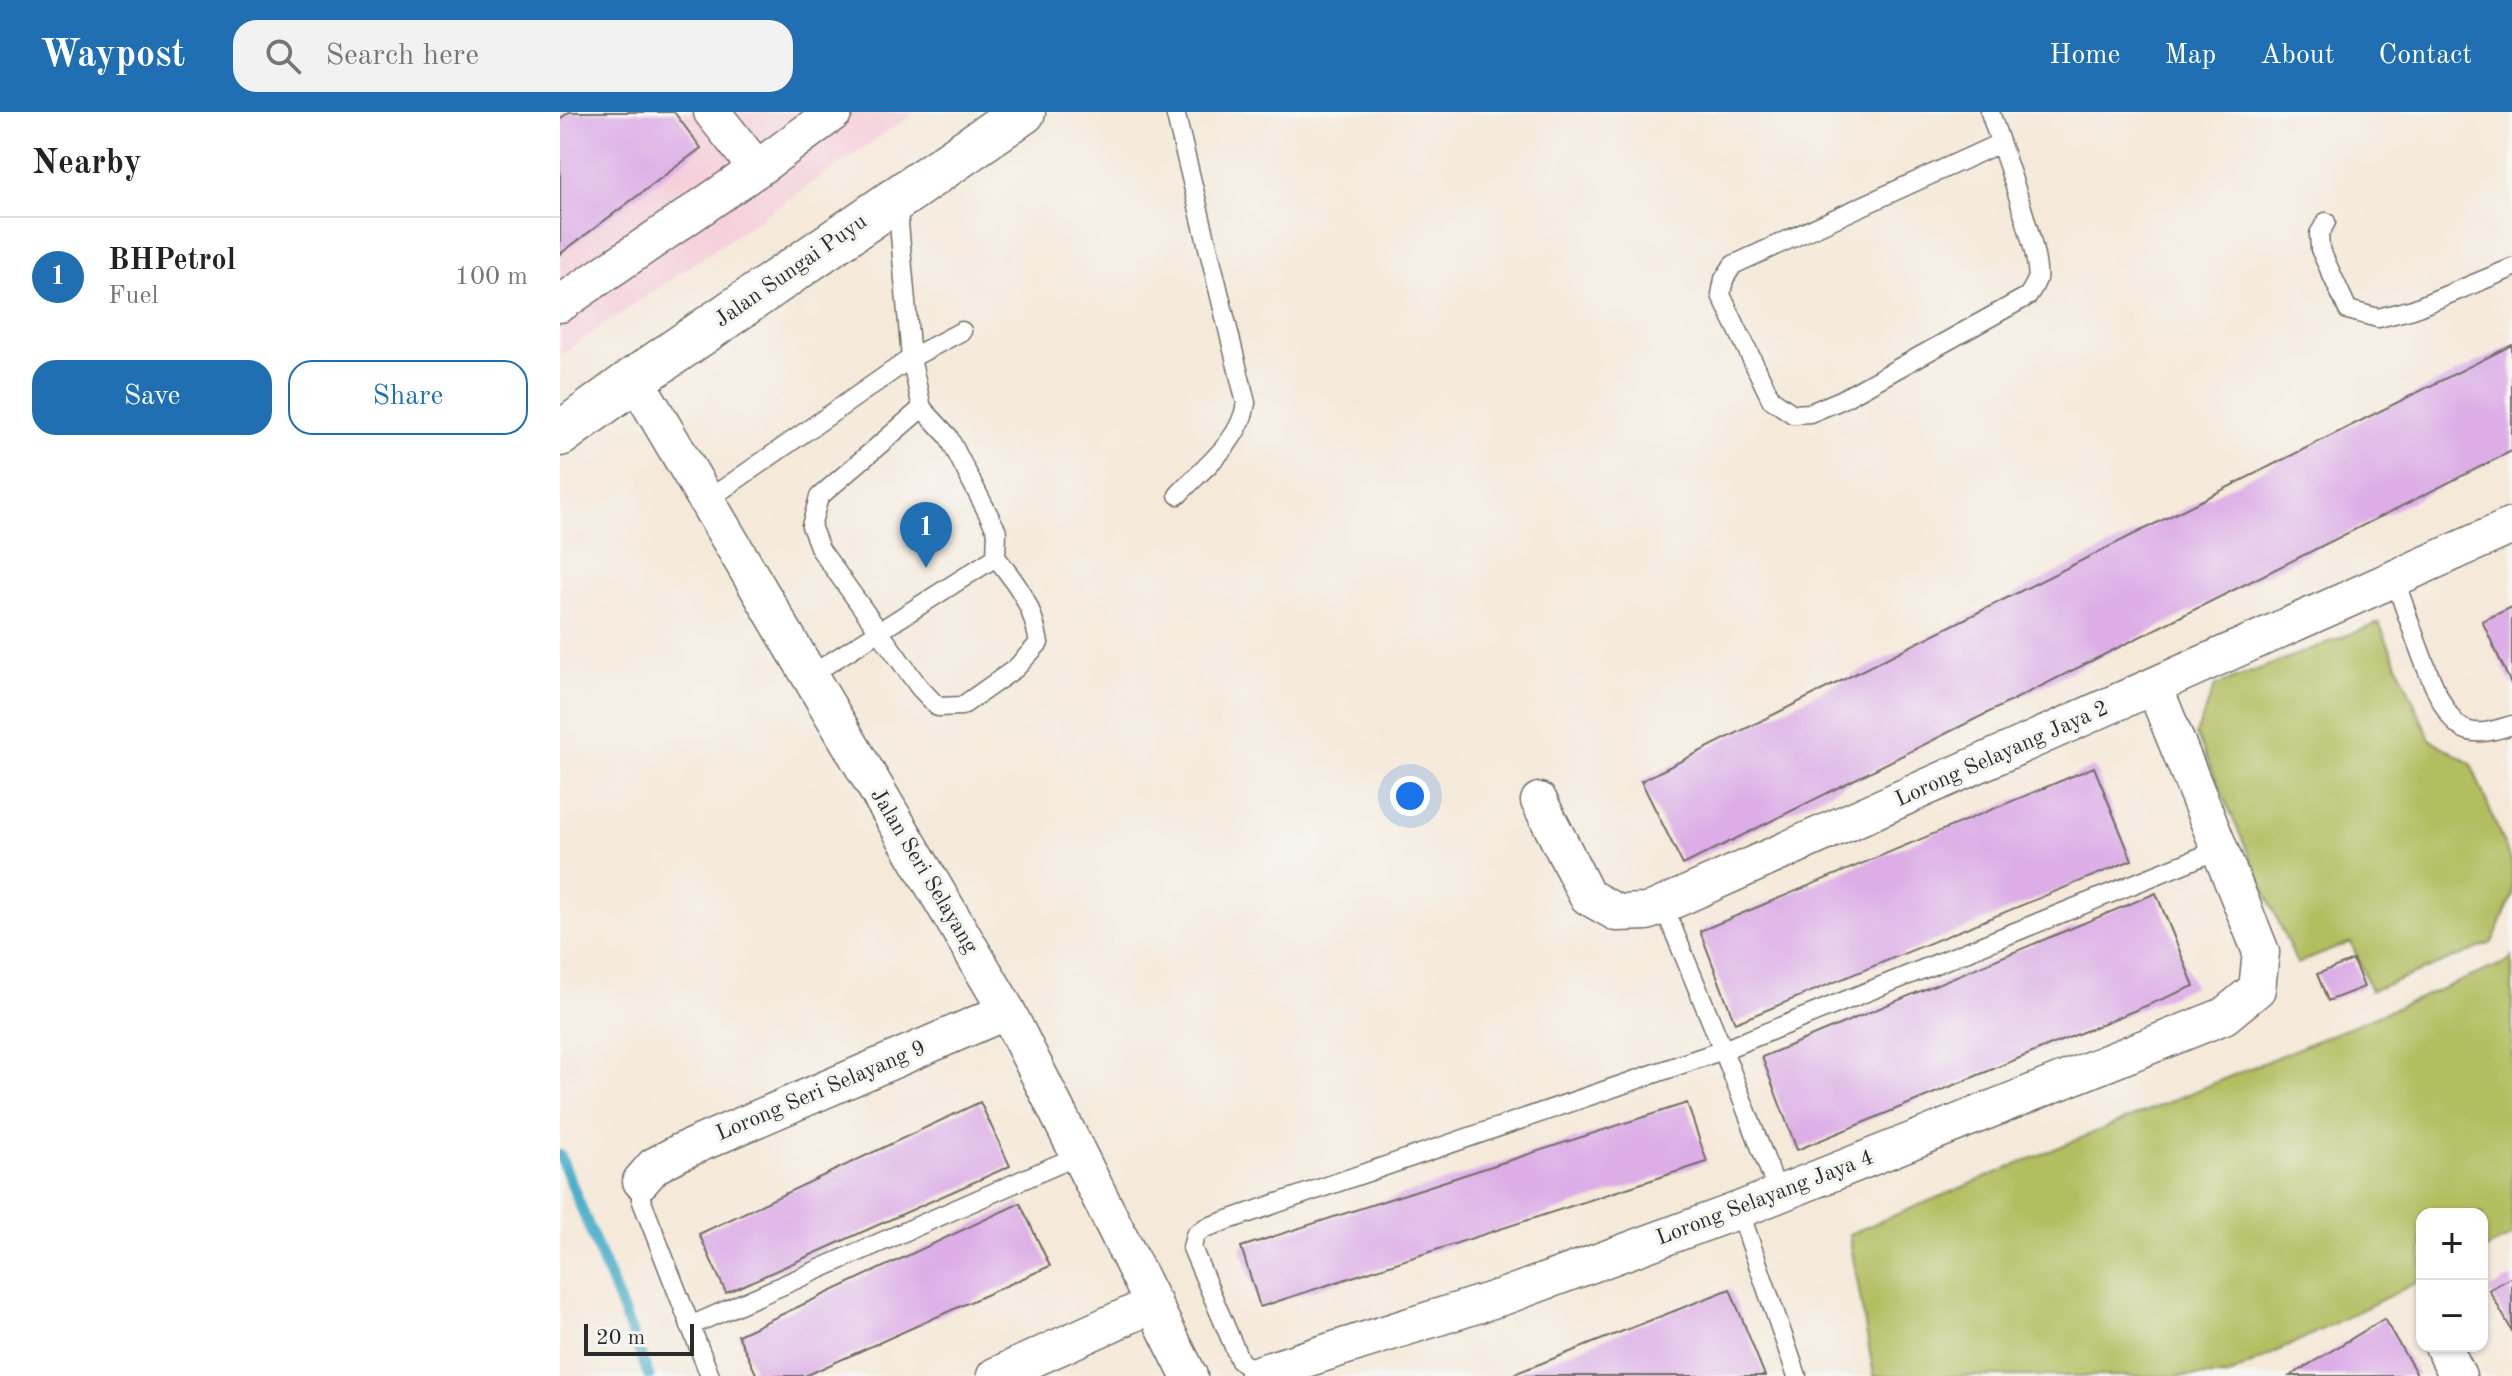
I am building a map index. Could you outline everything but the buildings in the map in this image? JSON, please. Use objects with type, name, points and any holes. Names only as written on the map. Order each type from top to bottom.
[{"type":"main road","name":"Jalan Sungai Puyu","points":[[560,434],[1023,112]]},
{"type":"street","points":[[712,112],[757,169]]},
{"type":"street","points":[[560,304],[757,169],[834,112]]},
{"type":"street","name":"Jalan Seri Selayang","points":[[635,379],[1007,1011],[1189,1376]]},
{"type":"street","name":"Lorong Selayang Jaya 2","points":[[1539,801],[1587,896],[1617,913],[1647,912],[2512,526]]},
{"type":"street","points":[[2154,686],[2220,849]]},
{"type":"street","name":"Lorong Selayang Jaya 4","points":[[1258,1374],[1505,1296],[1739,1210],[2224,1016],[2257,989],[2261,952],[2220,849]]},
{"type":"street","name":"Lorong Seri Selayang 9","points":[[641,1181],[654,1166],[680,1152],[1007,1011]]},
{"type":"street","points":[[995,1376],[1154,1304]]},
{"type":"street","points":[[2446,1352],[2458,1376]]},
{"type":"lane","points":[[1175,112],[1246,403],[1244,418],[1236,433],[1178,495]]},
{"type":"lane","points":[[1990,112],[2000,143],[2035,253],[2037,278],[2028,296],[1841,400],[1810,413],[1793,414],[1771,399],[1721,295],[1724,279],[1733,265],[2000,143]]},
{"type":"lane","points":[[897,198],[911,358],[922,408],[948,436],[997,531],[996,557],[1021,590],[1034,615],[1039,643],[1016,668],[962,706],[938,707],[919,687],[820,549],[811,526],[819,497],[922,408]]},
{"type":"lane","points":[[2326,222],[2319,234],[2320,249],[2348,310],[2378,318],[2413,309],[2512,268]]},
{"type":"lane","points":[[706,501],[911,358],[962,331]]},
{"type":"lane","points":[[809,676],[996,557]]},
{"type":"lane","points":[[2395,580],[2437,695],[2458,726],[2478,734],[2512,725]]},
{"type":"lane","points":[[1258,1374],[1240,1361],[1192,1248],[1195,1235],[1205,1228],[1723,1050],[2220,849]]},
{"type":"lane","points":[[1663,905],[1779,1195]]},
{"type":"lane","points":[[690,1326],[1079,1155]]},
{"type":"lane","points":[[641,1181],[641,1199],[710,1376]]},
{"type":"lane","points":[[1739,1210],[1797,1376]]},
{"type":"shaded area","points":[[560,112],[916,112],[560,355]]},
{"type":"green space","points":[[2379,623],[2430,739],[2471,764],[2512,864],[2512,897],[2492,943],[2371,991],[2351,942],[2297,964],[2196,734],[2215,686]]},
{"type":"green space","points":[[2512,957],[2512,1236],[2488,1248],[2488,1208],[2416,1208],[2416,1283],[2227,1376],[1874,1376],[1849,1234],[2509,961]]},
{"type":"waterway","points":[[560,1155],[649,1376]]},
{"type":"place","name":"BHPetrol","points":[[926,568]]}]
